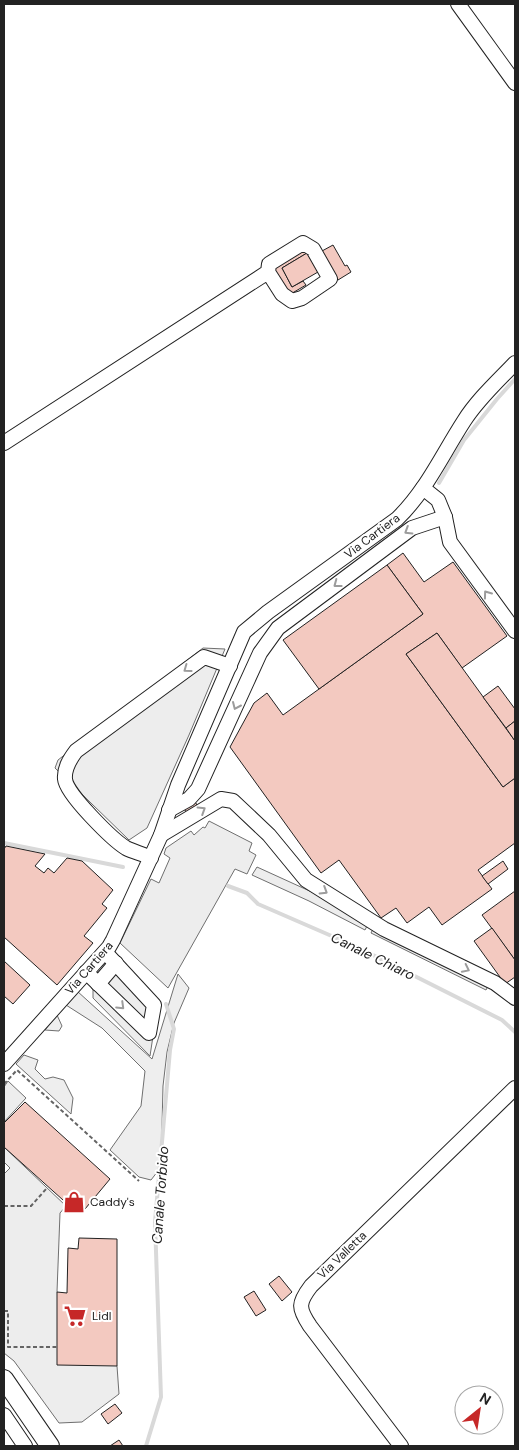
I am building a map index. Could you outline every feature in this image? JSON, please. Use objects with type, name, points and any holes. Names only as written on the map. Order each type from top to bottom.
[{"type":"main road","points":[[4,1379],[50,1446]]},
{"type":"street","points":[[458,4],[515,83]]},
{"type":"street","points":[[4,443],[268,272],[269,264],[303,243],[313,249],[330,279],[302,298],[292,301],[282,294],[268,272]]},
{"type":"street","name":"Via Cartiera","points":[[4,1064],[105,952],[113,940],[161,835],[178,785],[241,639],[251,625],[396,519],[410,506],[434,473],[464,420],[481,398],[515,363]]},
{"type":"street","points":[[423,488],[438,500],[445,517],[450,542],[515,631]]},
{"type":"street","points":[[169,810],[189,799],[198,789],[260,653],[278,628],[412,528],[445,517]]},
{"type":"street","points":[[151,858],[126,848],[93,818],[69,791],[64,780],[67,763],[76,751],[204,656],[230,666]]},
{"type":"street","points":[[161,835],[221,798],[233,801],[269,835],[306,880],[384,929],[495,983],[515,998]]},
{"type":"street","points":[[86,972],[148,1033],[154,1005],[105,952]]},
{"type":"street","points":[[98,984],[116,964]]},
{"type":"street","name":"Via Valletta","points":[[401,1446],[302,1315],[300,1307],[302,1300],[311,1286],[515,1088]]},
{"type":"street","points":[[4,1415],[25,1446]]},
{"type":"path","points":[[4,1084],[17,1070],[140,1181]]},
{"type":"path","points":[[4,1206],[31,1206],[47,1188]]},
{"type":"path","points":[[4,1311],[8,1311],[8,1347],[57,1347]]},
{"type":"shaded area","points":[[203,648],[225,649],[147,828],[129,840],[55,768],[58,760]]},
{"type":"shaded area","points":[[209,821],[252,843],[249,851],[256,855],[247,874],[235,869],[168,988],[120,943],[151,879],[159,883],[170,858],[164,854],[166,848],[191,831],[194,835],[203,827],[205,828]]},
{"type":"shaded area","points":[[257,867],[314,893],[347,913],[369,922],[365,930],[309,901],[252,875]]},
{"type":"shaded area","points":[[373,929],[488,986],[486,990],[371,933]]},
{"type":"shaded area","points":[[114,957],[158,1003],[150,1056],[93,998],[93,988],[98,977]]},
{"type":"shaded area","points":[[178,974],[189,988],[174,1023],[167,1052],[163,1086],[161,1167],[151,1180],[139,1177],[110,1150],[141,1106],[145,1071],[102,1028],[66,1005],[77,991],[152,1059]]},
{"type":"shaded area","points":[[57,1015],[62,1026],[59,1031],[45,1030]]},
{"type":"shaded area","points":[[24,1055],[38,1060],[35,1069],[45,1079],[53,1077],[64,1080],[73,1098],[71,1114],[16,1064]]},
{"type":"shaded area","points":[[8,1081],[26,1098],[4,1122],[4,1087]]},
{"type":"shaded area","points":[[4,1147],[66,1206],[60,1213],[57,1292],[117,1366],[119,1394],[82,1422],[59,1423],[14,1361],[4,1353],[4,1174],[10,1168],[4,1162]]},
{"type":"building","points":[[333,245],[345,266],[347,265],[351,272],[338,280],[322,251]]},
{"type":"building","points":[[304,247],[307,253],[282,268],[292,287],[303,281],[306,285],[289,295],[272,265]]},
{"type":"building","points":[[307,253],[318,272],[292,287],[282,268]]},
{"type":"building","points":[[403,553],[424,582],[453,562],[507,636],[462,668],[437,633],[406,654],[503,787],[515,778],[515,843],[478,870],[492,889],[442,925],[429,907],[407,923],[396,908],[381,918],[339,860],[321,873],[230,747],[254,703],[267,693],[283,715],[423,614],[387,565]]},
{"type":"building","points":[[387,565],[423,614],[319,689],[283,640]]},
{"type":"building","points":[[437,633],[515,741],[515,778],[503,787],[406,654]]},
{"type":"building","points":[[498,686],[515,709],[515,721],[506,728],[483,697]]},
{"type":"building","points":[[515,721],[515,741],[506,728]]},
{"type":"building","points":[[194,800],[197,805],[188,814],[184,809]]},
{"type":"building","points":[[6,846],[45,854],[35,866],[44,873],[48,868],[54,873],[67,858],[82,861],[113,890],[102,904],[107,908],[84,936],[93,943],[57,985],[4,937],[4,849]]},
{"type":"building","points":[[503,861],[508,869],[488,884],[482,876]]},
{"type":"building","points":[[515,891],[515,960],[482,915]]},
{"type":"building","points":[[492,928],[515,960],[515,977],[505,984],[474,941]]},
{"type":"building","points":[[4,961],[30,985],[13,1004],[4,996]]},
{"type":"building","points":[[25,1102],[110,1179],[85,1209],[73,1209],[4,1147],[4,1123]]},
{"type":"building","points":[[79,1238],[117,1239],[117,1366],[57,1365],[57,1292],[67,1293],[68,1248],[78,1249]]},
{"type":"building","points":[[279,1276],[292,1292],[282,1301],[269,1284]]},
{"type":"building","points":[[254,1291],[266,1310],[256,1316],[244,1297]]},
{"type":"building","points":[[115,1404],[122,1413],[108,1424],[101,1414]]},
{"type":"building","points":[[119,1440],[123,1446],[110,1446]]},
{"type":"waterway","name":"Canale Torbido","points":[[439,483],[464,440],[515,379]]},
{"type":"waterway","name":"Canale Chiaro","points":[[4,843],[123,867]]},
{"type":"waterway","name":"Canale Chiaro","points":[[228,886],[247,893],[258,904],[357,947],[502,1020],[515,1032]]},
{"type":"waterway","name":"Canale Torbido","points":[[146,1446],[161,1397],[155,1222],[170,1050],[174,1029],[166,1004]]},
{"type":"place","name":"Caddy's","points":[[74,1202]]},
{"type":"place","name":"Lidl","points":[[75,1316]]}]
